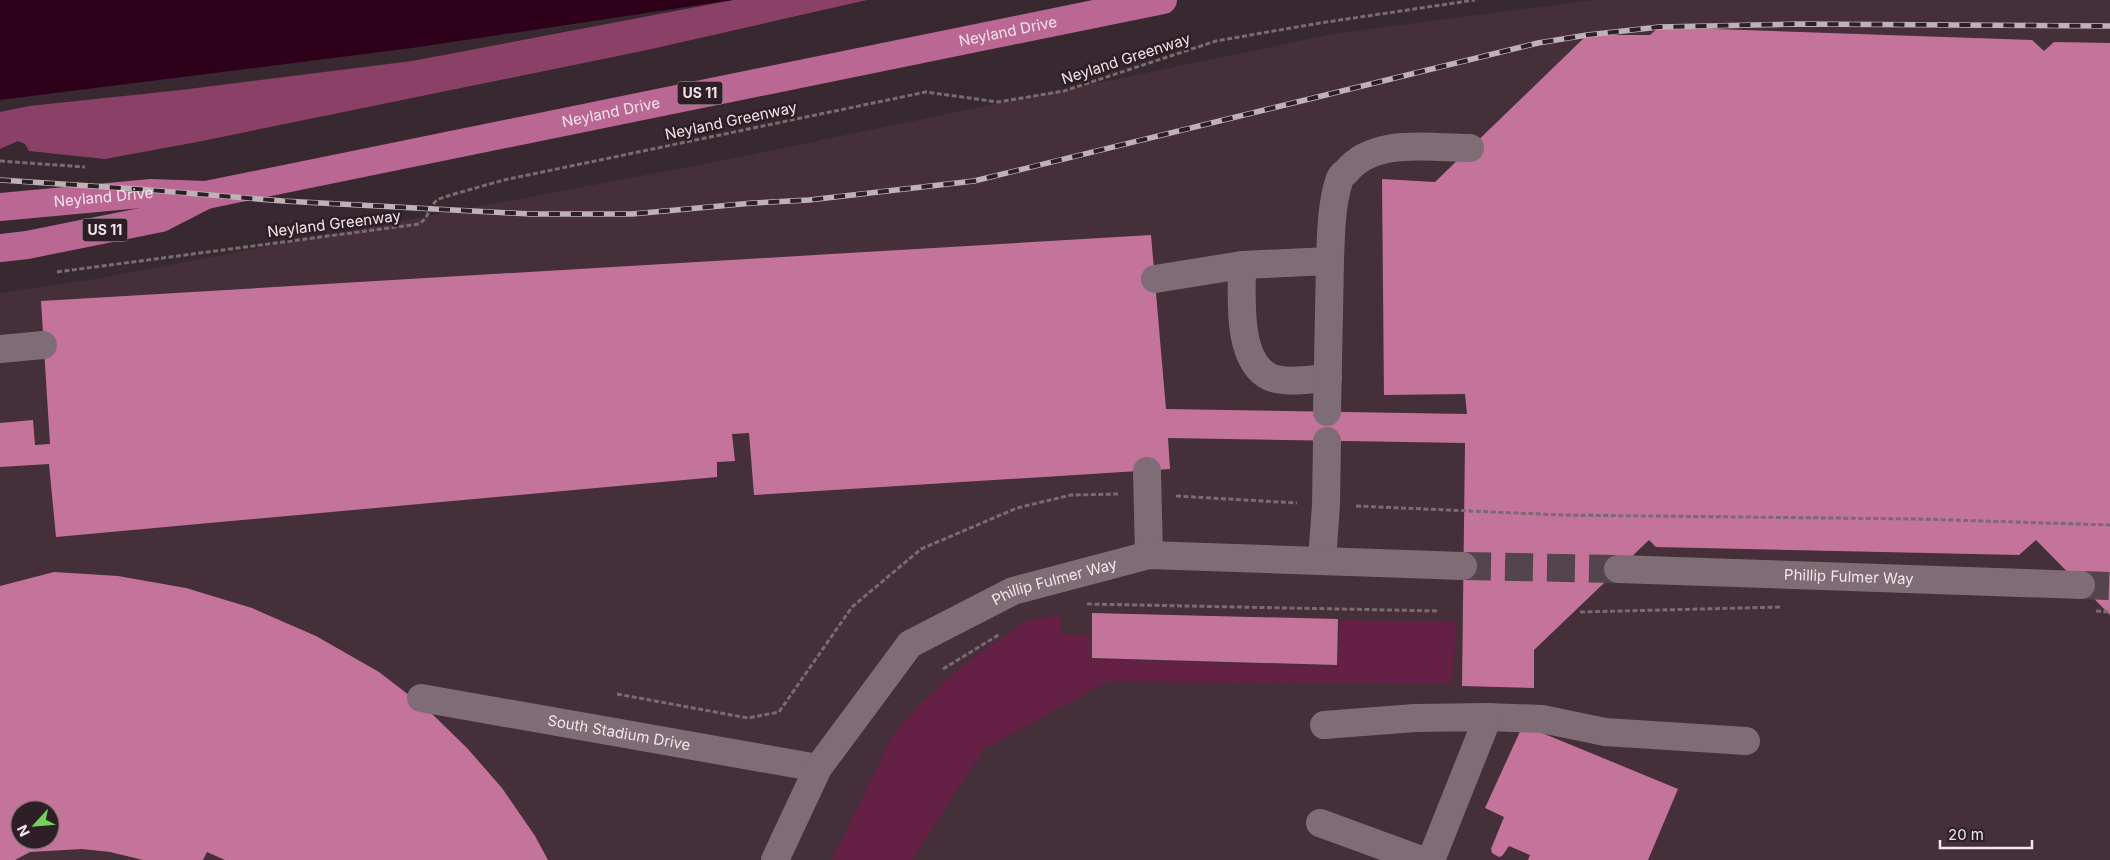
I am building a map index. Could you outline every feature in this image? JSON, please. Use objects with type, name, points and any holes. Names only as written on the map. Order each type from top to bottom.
[{"type":"main road","name":"Neyland Drive","points":[[0,207],[151,193],[206,195],[1163,0]]},
{"type":"main road","name":"Neyland Drive","points":[[0,248],[27,246],[161,218],[206,195]]},
{"type":"street","points":[[1327,412],[1330,261],[1333,211],[1340,179],[1353,162],[1370,153],[1394,148],[1470,148]]},
{"type":"street","points":[[1155,279],[1242,265],[1330,261]]},
{"type":"street","points":[[1242,265],[1244,338],[1260,370],[1271,378],[1286,380],[1328,378]]},
{"type":"street","points":[[0,349],[44,345]]},
{"type":"street","points":[[1322,560],[1326,441]]},
{"type":"street","points":[[1147,471],[1149,555]]},
{"type":"street","name":"Phillip Fulmer Way","points":[[775,860],[818,768],[910,644],[1013,590],[1149,555],[1463,566]]},
{"type":"street","name":"Phillip Fulmer Way","points":[[1618,569],[2081,585]]},
{"type":"street","name":"South Stadium Drive","points":[[421,698],[818,768]]},
{"type":"street","points":[[1431,860],[1488,717]]},
{"type":"street","points":[[1324,725],[1415,718],[1488,717],[1542,720],[1605,732],[1746,741]]},
{"type":"street","points":[[1320,823],[1420,860]]},
{"type":"path","name":"Neyland Greenway","points":[[49,273],[409,226],[424,222],[438,200],[504,180],[926,92],[998,102],[1064,91],[1216,41],[1320,23],[1475,0]]},
{"type":"path","points":[[1081,604],[1439,611]]},
{"type":"path","points":[[943,669],[1008,629]]},
{"type":"shaded area","points":[[0,0],[733,0],[412,48],[0,100]]},
{"type":"shaded area","points":[[733,0],[867,0],[647,50],[105,159],[29,151],[25,144],[18,141],[0,149],[0,112],[29,106],[181,90],[412,61]]},
{"type":"shaded area","points":[[1593,0],[2110,0],[2110,860],[0,860],[0,293],[95,279],[725,160],[1338,33]]},
{"type":"shaded area","points":[[1060,615],[1062,633],[1090,636],[1090,659],[1338,667],[1340,620],[1457,622],[1452,683],[1107,682],[984,749],[912,860],[832,860],[892,736],[922,702],[962,666],[1025,621]]},
{"type":"building","points":[[1659,27],[2032,40],[2044,51],[2054,42],[2110,43],[2110,615],[2036,540],[2019,555],[1656,547],[1649,540],[1534,650],[1534,688],[1462,686],[1465,443],[1168,438],[1170,469],[754,495],[749,433],[732,434],[735,461],[717,462],[717,477],[56,537],[49,464],[0,467],[0,423],[33,420],[35,445],[50,444],[41,301],[1151,235],[1166,409],[1467,414],[1465,394],[1384,395],[1382,179],[1435,182],[1587,35],[1650,35]]},
{"type":"building","points":[[54,572],[118,576],[186,588],[252,608],[316,636],[379,672],[427,709],[467,748],[502,788],[535,836],[548,860],[225,860],[207,852],[203,860],[143,860],[110,852],[82,849],[30,852],[15,860],[0,860],[0,586]]},
{"type":"building","points":[[1092,613],[1338,619],[1337,665],[1092,658]]},
{"type":"building","points":[[1523,725],[1678,789],[1648,860],[1528,860],[1530,855],[1509,846],[1502,856],[1499,857],[1492,853],[1491,849],[1504,817],[1485,808]]},
{"type":"tunnel","points":[[1463,566],[1618,569]]},
{"type":"tunnel","points":[[2081,585],[2110,586]]},
{"type":"railway","points":[[0,180],[283,201],[530,214],[632,214],[809,200],[974,181],[1538,43],[1587,35],[1659,27],[1798,24],[2110,26]]}]
